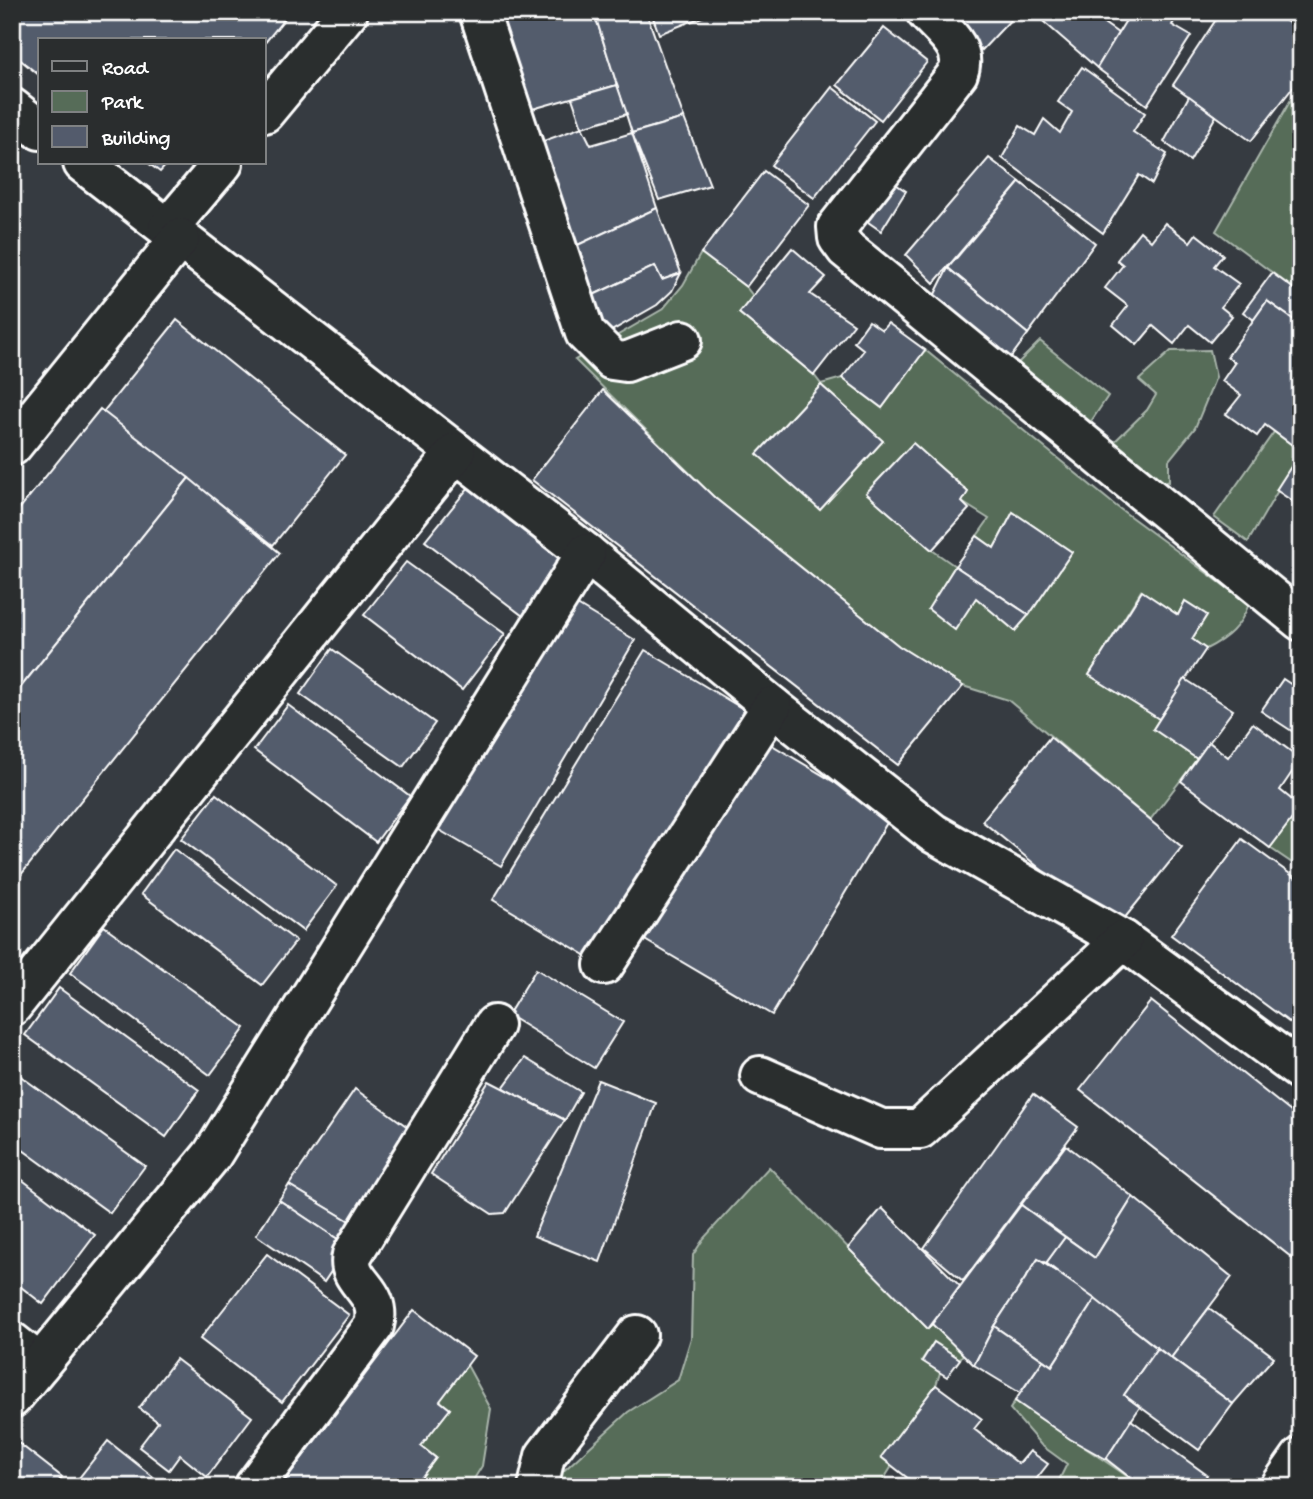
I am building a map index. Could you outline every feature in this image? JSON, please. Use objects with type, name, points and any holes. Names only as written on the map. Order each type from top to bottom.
[{"type":"street","points":[[266,111],[348,12]]},
{"type":"street","points":[[479,12],[585,333],[612,360],[626,362],[682,340]]},
{"type":"street","points":[[926,12],[957,45],[962,63],[958,73],[837,228],[838,238],[846,249],[1301,621]]},
{"type":"street","points":[[12,108],[38,128]]},
{"type":"street","points":[[84,164],[586,553],[772,706],[933,833],[1123,940],[1301,1071]]},
{"type":"street","points":[[12,446],[174,233],[222,164]]},
{"type":"street","points":[[12,1006],[456,452]]},
{"type":"street","points":[[12,1398],[26,1353],[212,1155],[586,553]]},
{"type":"street","points":[[604,965],[772,706]]},
{"type":"street","points":[[760,1076],[881,1129],[920,1129],[1123,940]]},
{"type":"street","points":[[254,1487],[374,1326],[378,1310],[353,1273],[350,1265],[352,1255],[494,1026]]},
{"type":"street","points":[[538,1487],[545,1456],[637,1335]]},
{"type":"street","points":[[1280,1487],[1301,1457]]},
{"type":"green space","points":[[1301,82],[1301,294],[1216,231]]},
{"type":"green space","points":[[701,253],[746,287],[753,296],[739,313],[814,375],[821,384],[842,378],[882,408],[925,350],[1116,506],[1249,604],[1232,631],[1206,649],[1192,639],[1207,615],[1185,601],[1178,615],[1141,591],[1089,675],[1159,719],[1153,729],[1197,759],[1150,820],[1008,700],[963,686],[899,646],[715,498],[575,360],[663,309],[683,285]],"holes":[[[821,385],[883,441],[758,454],[758,453]],[[913,444],[968,491],[962,502],[989,519],[977,536],[994,548],[1013,512],[1072,552],[1029,615],[976,598],[929,609],[955,566],[932,550],[867,493]]]},
{"type":"green space","points":[[1040,341],[1108,396],[1086,429],[1011,370]]},
{"type":"green space","points":[[1210,350],[1216,377],[1195,428],[1169,460],[1169,482],[1152,479],[1110,446],[1147,410],[1156,395],[1139,380],[1171,351]]},
{"type":"green space","points":[[1274,432],[1301,451],[1248,542],[1214,517]]},
{"type":"green space","points":[[1301,807],[1301,869],[1270,848]]},
{"type":"green space","points":[[769,1167],[927,1328],[932,1324],[963,1354],[960,1359],[934,1342],[922,1360],[940,1373],[936,1385],[881,1457],[892,1466],[879,1487],[546,1487],[628,1412],[678,1380],[691,1338],[693,1255],[704,1238]]},
{"type":"green space","points":[[467,1365],[491,1409],[482,1466],[469,1487],[414,1487],[436,1458],[421,1446],[450,1409],[440,1401]]},
{"type":"green space","points":[[1015,1401],[1142,1487],[1060,1487],[1057,1484],[1067,1464],[1041,1445],[1010,1409]]},
{"type":"building","points":[[12,12],[290,12],[266,42],[266,38],[38,38],[38,74],[12,53]]},
{"type":"building","points":[[506,12],[594,12],[617,85],[522,112],[493,17]]},
{"type":"building","points":[[594,12],[646,12],[684,118],[632,133]]},
{"type":"building","points":[[651,12],[709,12],[710,14],[659,34]]},
{"type":"building","points":[[950,12],[1018,12],[982,50],[947,19]]},
{"type":"building","points":[[1049,12],[1088,12],[1118,33],[1097,68],[1044,22]]},
{"type":"building","points":[[1131,12],[1180,12],[1172,25],[1191,36],[1147,105],[1097,68]]},
{"type":"building","points":[[1221,12],[1274,12],[1301,32],[1301,77],[1251,141],[1173,85]]},
{"type":"building","points":[[884,28],[927,62],[881,120],[837,85]]},
{"type":"building","points":[[1082,67],[1145,113],[1133,132],[1167,154],[1152,184],[1139,175],[1103,233],[1002,158],[1020,126],[1035,135],[1044,119],[1060,133],[1072,112],[1058,102]]},
{"type":"building","points":[[617,85],[627,114],[582,127],[572,98]]},
{"type":"building","points":[[832,87],[875,121],[814,198],[771,165]]},
{"type":"building","points":[[1189,96],[1216,116],[1190,161],[1164,142]]},
{"type":"building","points":[[684,118],[710,185],[659,200],[632,133]]},
{"type":"building","points":[[582,127],[591,145],[632,133],[657,208],[567,250],[535,144]]},
{"type":"building","points":[[989,158],[1020,182],[934,283],[906,255]]},
{"type":"building","points":[[149,164],[167,164],[160,172]]},
{"type":"building","points":[[764,171],[809,205],[746,287],[701,253]]},
{"type":"building","points":[[885,177],[906,191],[881,231],[858,215]]},
{"type":"building","points":[[1020,182],[1095,243],[1028,334],[948,268]]},
{"type":"building","points":[[657,208],[681,273],[662,280],[655,266],[587,298],[567,250]]},
{"type":"building","points":[[1165,223],[1190,242],[1196,234],[1223,255],[1214,266],[1239,284],[1221,307],[1232,316],[1210,342],[1189,325],[1174,344],[1153,326],[1137,345],[1113,325],[1128,306],[1105,288],[1123,265],[1117,260],[1140,231],[1151,241]]},
{"type":"building","points":[[792,248],[826,277],[810,294],[854,324],[814,375],[739,313]]},
{"type":"building","points":[[655,266],[662,280],[681,273],[672,291],[657,305],[606,334],[587,298]]},
{"type":"building","points":[[948,268],[1028,334],[1008,361],[932,300]]},
{"type":"building","points":[[1272,273],[1301,294],[1301,325],[1267,301],[1254,320],[1243,312]]},
{"type":"building","points":[[1267,301],[1301,325],[1301,438],[1295,447],[1265,425],[1257,436],[1226,414],[1241,395],[1222,381],[1235,362],[1227,357]]},
{"type":"building","points":[[177,320],[345,455],[273,545],[103,412]]},
{"type":"building","points":[[869,321],[882,330],[888,323],[925,350],[882,408],[842,378],[864,350],[854,342]]},
{"type":"building","points":[[821,385],[883,441],[820,510],[757,454]]},
{"type":"building","points":[[603,390],[715,498],[899,646],[963,686],[898,765],[532,480]]},
{"type":"building","points":[[100,409],[189,478],[12,698],[12,518]]},
{"type":"building","points":[[913,443],[968,492],[962,502],[969,509],[932,550],[866,493]]},
{"type":"building","points":[[1301,451],[1301,496],[1295,503],[1276,490]]},
{"type":"building","points":[[189,478],[280,553],[12,886],[12,698]]},
{"type":"building","points":[[468,488],[566,560],[523,616],[425,541]]},
{"type":"building","points":[[1013,512],[1072,552],[1029,615],[955,566],[977,536],[994,548]]},
{"type":"building","points":[[406,562],[505,634],[462,690],[364,615]]},
{"type":"building","points":[[955,566],[1029,615],[1015,631],[976,598],[955,630],[928,609]]},
{"type":"building","points":[[1142,591],[1178,615],[1185,601],[1207,615],[1192,639],[1206,649],[1159,719],[1089,675]]},
{"type":"building","points":[[569,600],[635,640],[501,866],[434,827]]},
{"type":"building","points":[[332,649],[435,723],[403,767],[300,694]]},
{"type":"building","points":[[645,650],[748,712],[597,962],[493,900]]},
{"type":"building","points":[[1185,679],[1233,710],[1197,759],[1153,729]]},
{"type":"building","points":[[1283,679],[1301,691],[1301,737],[1261,711]]},
{"type":"building","points":[[288,705],[410,796],[376,842],[254,750]]},
{"type":"building","points":[[1253,723],[1301,759],[1280,790],[1301,807],[1270,848],[1181,781],[1209,742],[1228,757]]},
{"type":"building","points":[[1050,737],[1182,847],[1115,930],[982,821]]},
{"type":"building","points":[[762,739],[891,816],[772,1015],[643,939]]},
{"type":"building","points":[[216,794],[337,886],[303,931],[181,839]]},
{"type":"building","points":[[1242,839],[1301,882],[1301,1031],[1171,935]]},
{"type":"building","points":[[174,849],[296,941],[262,985],[141,894]]},
{"type":"building","points":[[104,926],[245,1028],[210,1075],[70,973]]},
{"type":"building","points":[[536,969],[623,1022],[594,1068],[508,1015]]},
{"type":"building","points":[[59,988],[199,1090],[166,1137],[25,1035]]},
{"type":"building","points":[[1151,1001],[1301,1120],[1301,1265],[1080,1090]]},
{"type":"building","points":[[525,1058],[581,1092],[565,1120],[503,1088]]},
{"type":"building","points":[[12,1070],[145,1166],[110,1213],[12,1142]]},
{"type":"building","points":[[598,1080],[656,1103],[600,1262],[534,1236]]},
{"type":"building","points":[[489,1081],[565,1120],[505,1213],[492,1214],[431,1174]]},
{"type":"building","points":[[355,1089],[416,1133],[361,1228],[289,1185]]},
{"type":"building","points":[[1033,1094],[1078,1127],[963,1281],[924,1248]]},
{"type":"building","points":[[1066,1145],[1133,1197],[1095,1258],[1021,1205]]},
{"type":"building","points":[[12,1172],[95,1235],[43,1304],[12,1280]]},
{"type":"building","points":[[289,1185],[361,1228],[348,1246],[279,1200]]},
{"type":"building","points":[[1133,1197],[1232,1277],[1171,1358],[1046,1263],[1065,1237],[1095,1258]]},
{"type":"building","points":[[279,1200],[348,1246],[324,1282],[256,1235]]},
{"type":"building","points":[[1021,1205],[1065,1237],[1046,1263],[1038,1259],[994,1326],[974,1365],[932,1324]]},
{"type":"building","points":[[882,1208],[960,1286],[928,1329],[848,1248]]},
{"type":"building","points":[[267,1254],[349,1315],[282,1402],[200,1339]]},
{"type":"building","points":[[1038,1259],[1095,1299],[1052,1366],[994,1326]]},
{"type":"building","points":[[1095,1299],[1157,1348],[1124,1395],[1140,1407],[1106,1459],[1070,1439],[1015,1401],[1043,1360],[1052,1366]]},
{"type":"building","points":[[1209,1308],[1274,1357],[1233,1404],[1171,1358]]},
{"type":"building","points":[[414,1310],[474,1356],[440,1401],[450,1409],[421,1446],[436,1458],[414,1487],[280,1487]]},
{"type":"building","points":[[994,1326],[1043,1360],[1020,1393],[974,1365]]},
{"type":"building","points":[[934,1342],[960,1359],[947,1377],[922,1361]]},
{"type":"building","points":[[1157,1348],[1233,1404],[1199,1450],[1124,1395]]},
{"type":"building","points":[[176,1359],[252,1417],[207,1477],[180,1455],[169,1470],[139,1447],[158,1422],[139,1408]]},
{"type":"building","points":[[936,1385],[982,1419],[974,1429],[1019,1464],[1030,1451],[1048,1464],[1030,1487],[1015,1484],[919,1487],[881,1457]]},
{"type":"building","points":[[1131,1420],[1207,1475],[1198,1487],[1142,1487],[1106,1459]]},
{"type":"building","points":[[12,1438],[62,1477],[54,1487],[12,1487]]},
{"type":"building","points":[[108,1441],[166,1487],[72,1487]]}]
